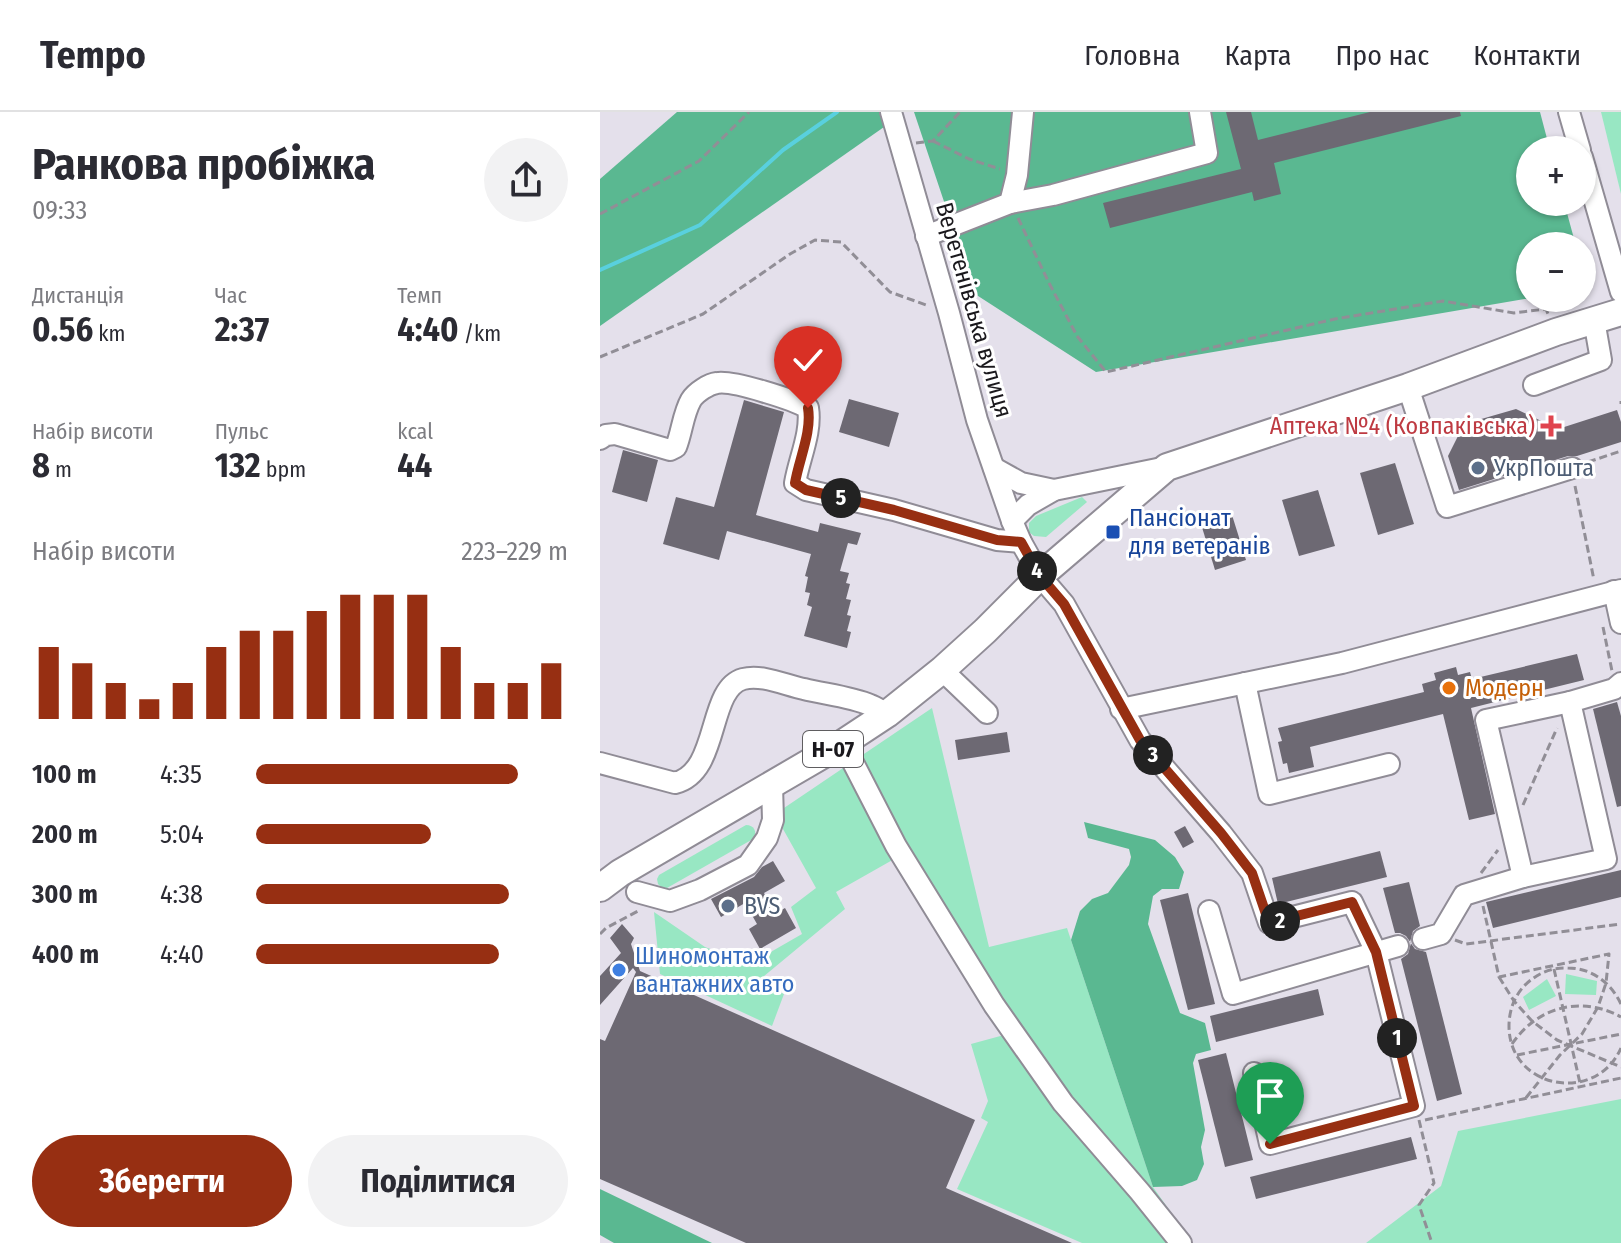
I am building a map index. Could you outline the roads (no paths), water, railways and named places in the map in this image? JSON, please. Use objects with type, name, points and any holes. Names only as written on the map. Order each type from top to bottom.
[{"type":"main road","name":"Н-07","points":[[600,888],[620,873],[843,743],[887,714],[942,670],[1040,576],[1167,467],[1621,312]]},
{"type":"street","name":"Веретенівська вулиця","points":[[891,112],[977,420],[1012,521],[1040,576],[1064,604],[1140,740],[1252,873],[1269,923],[1352,902],[1376,952]]},
{"type":"street","points":[[1010,203],[1017,175],[1023,112]]},
{"type":"street","points":[[926,236],[1010,203],[1053,195],[1207,153],[1200,112]]},
{"type":"street","points":[[1569,112],[1576,136]]},
{"type":"street","points":[[1596,205],[1621,292]]},
{"type":"street","points":[[1534,385],[1601,360],[1594,320]]},
{"type":"street","points":[[600,439],[615,434],[670,450],[676,447],[681,436],[693,397],[704,388],[718,383],[740,385],[808,408],[810,420],[795,483],[806,490],[894,510],[997,540],[1021,542]]},
{"type":"street","points":[[1408,387],[1447,507],[1572,468]]},
{"type":"street","points":[[1012,521],[1028,505],[1054,490],[1167,467]]},
{"type":"street","points":[[994,468],[1021,483],[1054,490]]},
{"type":"street","points":[[1121,709],[1342,663],[1617,590],[1621,623]]},
{"type":"street","points":[[942,670],[987,713]]},
{"type":"street","points":[[600,763],[675,783],[685,781],[708,747],[723,698],[732,685],[743,679],[762,679],[870,704],[887,714]]},
{"type":"street","points":[[1245,683],[1269,794],[1389,764]]},
{"type":"street","points":[[1523,877],[1486,720],[1570,702],[1614,689],[1621,683]]},
{"type":"street","points":[[1432,936],[1464,895],[1523,877],[1606,859],[1570,702]]},
{"type":"street","points":[[843,743],[896,846],[994,1005],[1063,1103],[1181,1243]]},
{"type":"street","points":[[639,900],[670,901],[700,890],[748,865],[767,838],[773,820],[772,785]]},
{"type":"street","points":[[1209,911],[1233,994],[1398,946]]},
{"type":"street","points":[[1254,1073],[1270,1144],[1417,1113],[1376,952]]},
{"type":"waterway","points":[[600,270],[700,225],[783,150],[837,112]]},
{"type":"place","name":"Аптека №4 (Ковпаківська)","points":[[1551,426]]},
{"type":"place","name":"УкрПошта","points":[[1478,468]]},
{"type":"place","name":"Пансіонат для ветеранів","points":[[1113,532]]},
{"type":"place","name":"Модерн","points":[[1449,688]]},
{"type":"place","name":"BVS","points":[[728,906]]},
{"type":"place","name":"Шиномонтаж вантажних авто","points":[[619,970]]}]
